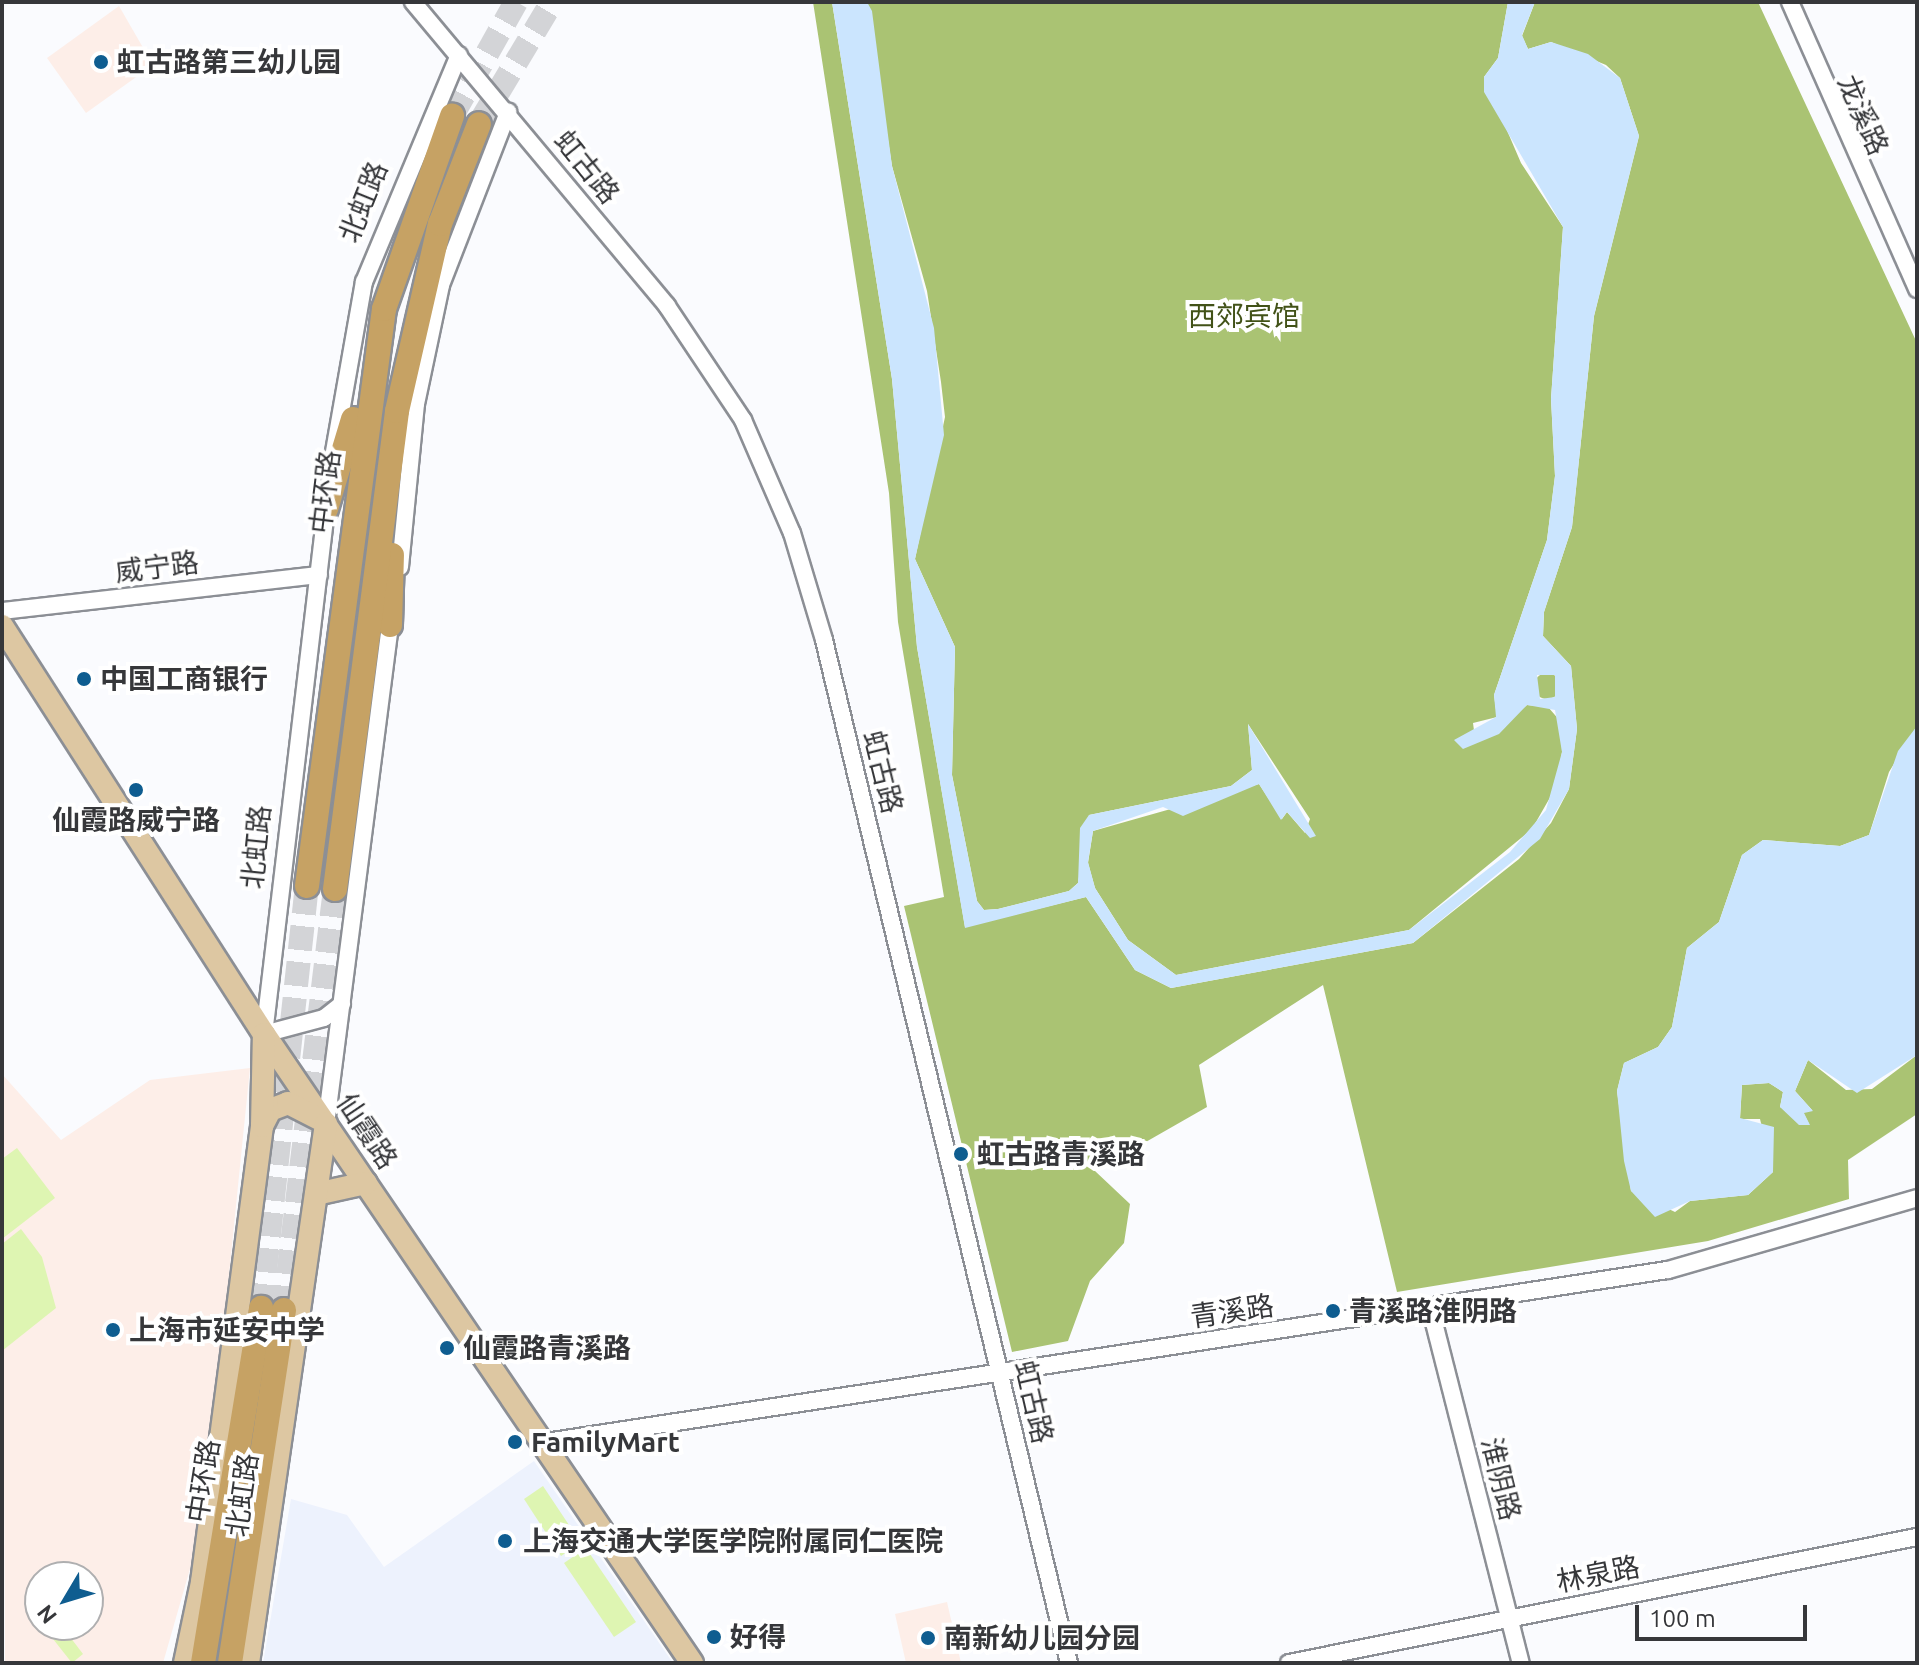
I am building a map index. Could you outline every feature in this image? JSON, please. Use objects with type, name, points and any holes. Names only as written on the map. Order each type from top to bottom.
[{"type":"highway","name":"中环路","points":[[307,886],[380,328],[452,116]]},
{"type":"highway","points":[[335,889],[394,431],[440,224],[479,124]]},
{"type":"highway","points":[[326,509],[380,328]]},
{"type":"highway","points":[[390,625],[394,431]]},
{"type":"highway","name":"中环路","points":[[203,1663],[272,1309],[230,1663]]},
{"type":"main road","name":"仙霞路","points":[[2,626],[264,1034],[546,1442],[692,1663]]},
{"type":"main road","name":"北虹路","points":[[185,1663],[202,1582],[262,1117],[264,1034]]},
{"type":"main road","points":[[262,1117],[288,1103],[326,1124]]},
{"type":"main road","name":"北虹路","points":[[248,1656],[326,1124]]},
{"type":"main road","points":[[316,1194],[366,1183]]},
{"type":"street","name":"虹古路","points":[[413,2],[508,112],[710,367],[743,420],[792,533],[1000,1371],[1069,1663]]},
{"type":"street","name":"龙溪路","points":[[1790,2],[1917,289]]},
{"type":"street","name":"北虹路","points":[[264,1034],[319,575],[333,424],[364,282],[459,55]]},
{"type":"street","name":"北虹路","points":[[326,1124],[416,404],[441,285],[508,112]]},
{"type":"street","name":"威宁路","points":[[2,611],[319,575]]},
{"type":"street","points":[[264,1034],[324,1018],[342,1004]]},
{"type":"street","name":"青溪路","points":[[546,1442],[1430,1307],[1719,1259],[1917,1198]]},
{"type":"street","name":"淮阴路","points":[[1430,1307],[1521,1663]]},
{"type":"street","name":"林泉路","points":[[1289,1663],[1917,1537]]},
{"type":"shaded area","name":"虹古路第三幼儿园","points":[[119,6],[153,65],[86,113],[47,58]]},
{"type":"shaded area","name":"上海市延安中学","points":[[250,1068],[204,1520],[163,1663],[5,1663],[2,1074],[61,1140],[150,1080]]},
{"type":"shaded area","name":"上海交通大学医学院附属同仁医院","points":[[534,1461],[673,1663],[263,1663],[291,1499],[347,1515],[384,1567]]},
{"type":"shaded area","name":"南新幼儿园分园","points":[[947,1602],[961,1663],[906,1663],[895,1614]]},
{"type":"green space","points":[[813,2],[832,2],[892,379],[917,647],[965,927],[1086,897],[1135,970],[1171,988],[1413,943],[1519,859],[1551,823],[1569,789],[1577,729],[1571,666],[1543,636],[1544,612],[1572,527],[1594,316],[1639,136],[1620,78],[1606,65],[1551,42],[1528,49],[1522,36],[1535,2],[1758,2],[1917,343],[1917,726],[1889,772],[1869,835],[1840,846],[1763,840],[1742,855],[1719,922],[1687,948],[1672,1027],[1658,1047],[1624,1063],[1617,1091],[1631,1191],[1675,1212],[1690,1201],[1748,1195],[1773,1172],[1760,1119],[1740,1119],[1742,1085],[1769,1083],[1783,1092],[1780,1107],[1809,1124],[1803,1112],[1812,1110],[1795,1091],[1808,1060],[1846,1090],[1872,1089],[1917,1055],[1917,1114],[1848,1160],[1849,1199],[1708,1241],[1397,1292],[1323,985],[1199,1065],[1207,1107],[1095,1171],[1130,1204],[1124,1243],[1090,1281],[1068,1341],[1012,1352],[904,906],[944,897],[898,622],[889,493]]},
{"type":"green space","name":"西郊宾馆","points":[[867,2],[1508,2],[1498,58],[1484,77],[1521,163],[1563,227],[1551,399],[1555,476],[1547,540],[1494,695],[1497,717],[1473,723],[1475,738],[1489,737],[1527,705],[1548,707],[1561,722],[1562,752],[1556,787],[1532,829],[1409,930],[1176,975],[1128,940],[1095,888],[1088,863],[1093,831],[1259,784],[1282,819],[1287,812],[1305,833],[1310,819],[1248,724],[1252,770],[1231,786],[1089,815],[1078,883],[1069,891],[998,909],[984,910],[977,901],[952,775],[955,647],[915,559],[945,417],[941,382],[927,291],[892,166]]},
{"type":"green space","points":[[1547,673],[1556,677],[1560,686],[1556,695],[1547,699],[1538,695],[1534,686],[1538,677]]},
{"type":"green space","points":[[17,1148],[55,1198],[2,1239],[2,1159]]},
{"type":"green space","points":[[21,1229],[42,1257],[56,1308],[2,1351],[2,1244]]},
{"type":"green space","points":[[543,1486],[581,1543],[561,1556],[524,1499]]},
{"type":"green space","points":[[586,1548],[636,1622],[614,1637],[564,1563]]},
{"type":"green space","points":[[55,1641],[73,1641],[83,1654],[72,1663]]},
{"type":"water","points":[[832,2],[867,2],[872,11],[892,166],[934,328],[944,435],[915,559],[955,647],[952,775],[977,901],[984,910],[998,909],[1069,891],[1078,883],[1080,828],[1089,815],[1231,786],[1252,770],[1248,724],[1316,836],[1310,838],[1287,812],[1281,820],[1259,784],[1183,816],[1163,807],[1093,831],[1088,862],[1095,888],[1128,940],[1176,975],[1409,930],[1510,852],[1546,810],[1562,752],[1555,710],[1527,705],[1499,734],[1463,749],[1454,740],[1496,717],[1494,695],[1547,540],[1555,476],[1551,399],[1563,227],[1484,92],[1484,77],[1498,58],[1508,2],[1535,2],[1522,35],[1528,49],[1551,42],[1588,54],[1620,78],[1639,136],[1594,316],[1572,527],[1544,612],[1543,636],[1571,666],[1577,729],[1569,789],[1540,839],[1413,943],[1171,988],[1135,970],[1086,897],[965,928],[917,647],[892,379]],"holes":[[[1537,675],[1555,675],[1555,697],[1540,699]]]},
{"type":"water","points":[[1917,726],[1917,1055],[1857,1093],[1808,1060],[1795,1091],[1813,1111],[1804,1113],[1810,1125],[1799,1125],[1780,1107],[1783,1092],[1769,1083],[1742,1085],[1740,1118],[1774,1127],[1773,1172],[1748,1195],[1690,1201],[1655,1217],[1631,1191],[1624,1161],[1617,1091],[1624,1063],[1658,1047],[1672,1027],[1687,948],[1719,922],[1742,855],[1763,840],[1840,846],[1869,835],[1898,751]]},
{"type":"tunnel","points":[[452,116],[516,2]]},
{"type":"tunnel","points":[[479,124],[552,2]]},
{"type":"tunnel","points":[[261,1308],[307,886]]},
{"type":"tunnel","points":[[284,1310],[335,889]]},
{"type":"place","name":"虹古路第三幼儿园","points":[[101,62]]},
{"type":"place","name":"中国工商银行","points":[[84,679]]},
{"type":"place","name":"仙霞路威宁路","points":[[136,790]]},
{"type":"place","name":"虹古路青溪路","points":[[961,1154]]},
{"type":"place","name":"青溪路淮阴路","points":[[1333,1311]]},
{"type":"place","name":"上海市延安中学","points":[[113,1330]]},
{"type":"place","name":"仙霞路青溪路","points":[[447,1348]]},
{"type":"place","name":"FamilyMart","points":[[515,1442]]},
{"type":"place","name":"上海交通大学医学院附属同仁医院","points":[[505,1541]]},
{"type":"place","name":"好得","points":[[714,1637]]},
{"type":"place","name":"南新幼儿园分园","points":[[928,1638]]}]
